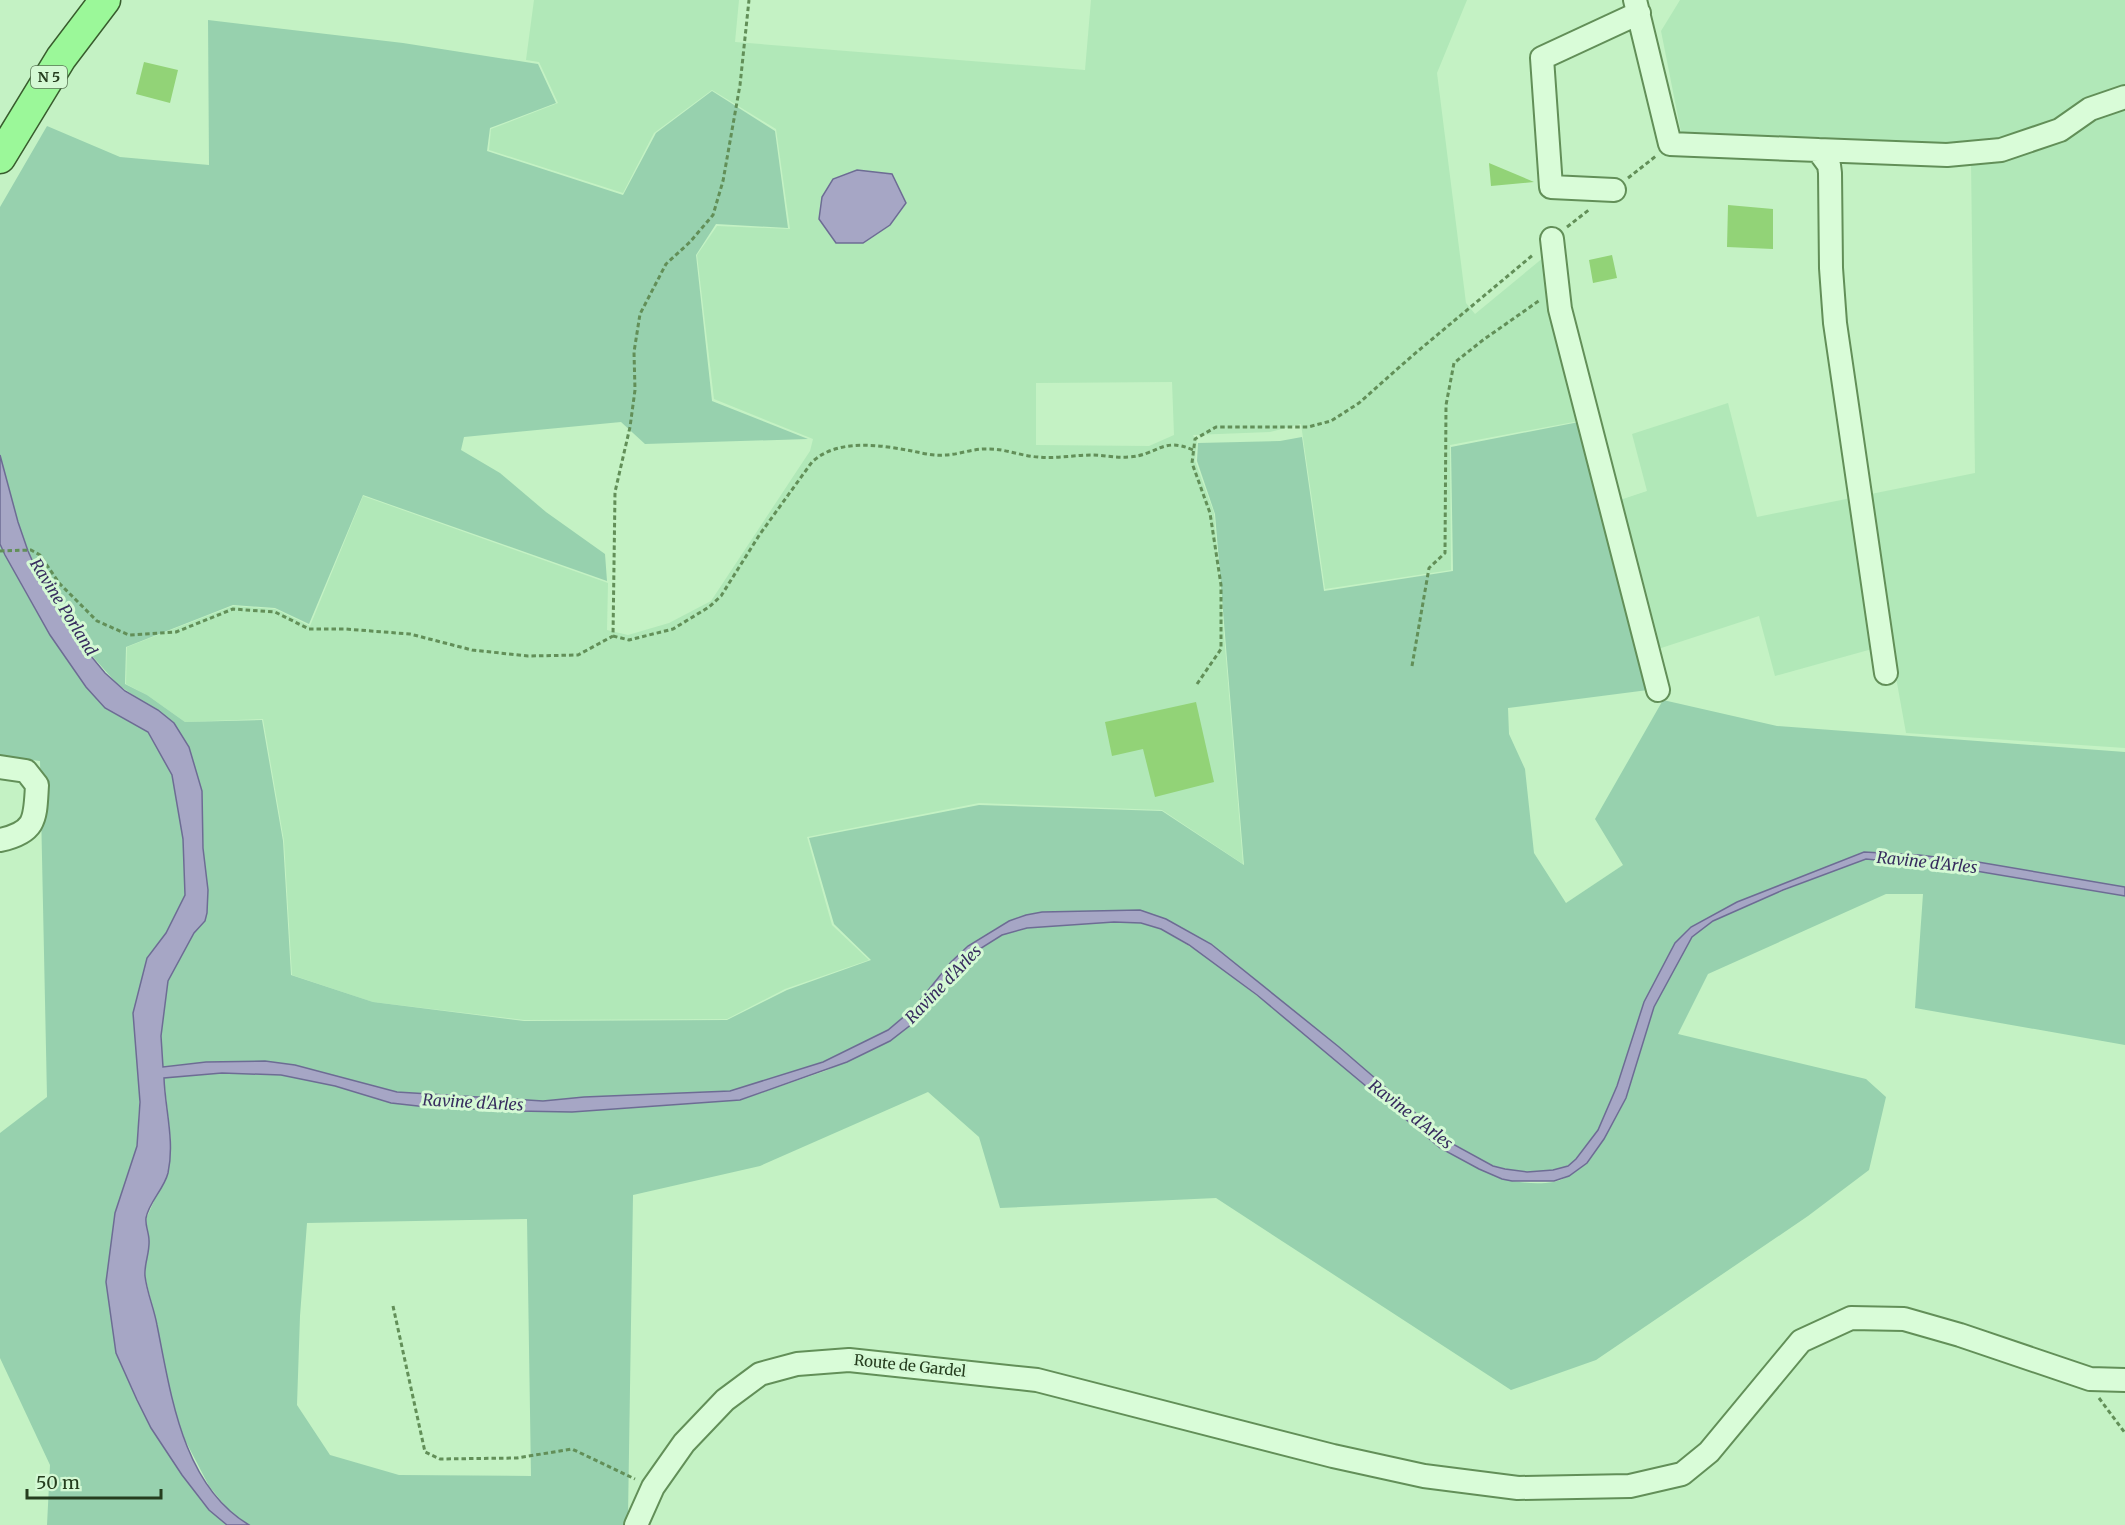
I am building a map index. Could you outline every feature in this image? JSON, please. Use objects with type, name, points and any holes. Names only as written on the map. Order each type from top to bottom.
[{"type":"main road","name":"N 5","points":[[0,158],[61,58],[105,0]]},
{"type":"street","points":[[1614,190],[1551,187],[1542,58],[1637,7],[1670,144],[1947,154],[2001,150],[2060,130],[2090,109],[2125,97]]},
{"type":"street","points":[[1818,150],[1828,165],[1830,173],[1831,268],[1835,323],[1886,673]]},
{"type":"street","points":[[1552,239],[1560,309],[1658,690]]},
{"type":"street","points":[[0,767],[26,771],[37,785],[35,817],[23,832],[0,840]]},
{"type":"street","name":"Route de Gardel","points":[[636,1525],[653,1487],[684,1443],[725,1400],[760,1374],[797,1364],[849,1360],[1037,1380],[1333,1456],[1424,1476],[1518,1488],[1630,1486],[1682,1474],[1709,1452],[1801,1341],[1851,1318],[1904,1319],[1960,1335],[2090,1379],[2125,1380]]},
{"type":"path","points":[[613,636],[615,492],[630,427],[635,390],[634,352],[640,314],[666,264],[690,242],[713,215],[723,181],[740,85],[749,0]]},
{"type":"path","points":[[1197,684],[1221,649],[1221,585],[1210,513],[1192,463],[1195,439],[1216,427],[1308,427],[1331,421],[1359,403],[1552,239],[1670,144]]},
{"type":"path","points":[[1413,666],[1429,568],[1445,553],[1446,405],[1454,363],[1542,298],[1557,283]]},
{"type":"path","points":[[0,551],[31,550],[40,555],[59,583],[97,621],[129,635],[176,632],[233,609],[275,612],[309,629],[410,634],[472,650],[528,656],[578,655],[613,636],[629,640],[673,629],[709,607],[721,596],[760,534],[806,471],[821,454],[827,451],[855,446],[895,448],[940,456],[988,448],[1036,457],[1089,455],[1117,458],[1145,455],[1164,445],[1182,445],[1193,450]]},
{"type":"path","points":[[393,1306],[425,1452],[440,1459],[506,1458],[572,1449],[653,1487]]},
{"type":"path","points":[[2090,1379],[2101,1401],[2125,1433]]},
{"type":"green space","points":[[534,0],[739,0],[735,42],[1085,70],[1091,0],[1467,0],[1437,73],[1466,303],[1475,314],[1549,253],[1579,421],[1450,445],[1451,570],[1325,589],[1301,424],[1270,432],[1193,435],[1197,442],[1195,461],[1214,513],[1243,864],[1162,810],[979,803],[807,837],[832,925],[869,960],[785,989],[727,1019],[524,1020],[373,1002],[292,975],[284,841],[263,719],[185,722],[147,695],[126,684],[127,647],[233,606],[275,609],[310,626],[363,496],[608,583],[607,630],[628,635],[669,623],[711,601],[810,451],[813,439],[714,399],[697,255],[717,226],[790,229],[776,129],[712,90],[654,133],[623,193],[489,150],[491,129],[558,103],[539,62],[526,60]],"holes":[[[1172,382],[1174,435],[1149,446],[1036,445],[1036,383]]]},
{"type":"green space","points":[[1680,0],[2125,0],[2125,748],[1906,733],[1890,644],[1775,676],[1759,616],[1652,651],[1617,501],[1647,491],[1632,434],[1728,403],[1757,517],[1975,473],[1971,161],[1682,137],[1661,31]]},
{"type":"green space","points":[[208,20],[403,43],[538,64],[556,103],[490,128],[487,151],[623,195],[656,133],[712,91],[775,131],[788,228],[716,224],[696,255],[712,401],[808,439],[645,444],[621,422],[464,437],[461,450],[500,473],[546,512],[605,554],[607,581],[363,495],[309,624],[275,608],[233,605],[126,647],[125,684],[147,695],[185,722],[262,720],[283,841],[291,975],[373,1002],[524,1021],[727,1020],[787,990],[871,960],[834,924],[809,838],[979,805],[1162,811],[1244,865],[1215,514],[1197,461],[1198,443],[1280,441],[1302,437],[1324,591],[1453,571],[1451,447],[1579,422],[1648,690],[1508,708],[1509,734],[1525,769],[1534,853],[1566,903],[1623,865],[1595,819],[1663,700],[1777,726],[2125,752],[2125,887],[1919,855],[1864,852],[1737,902],[1691,927],[1669,954],[1644,1002],[1617,1086],[1598,1130],[1576,1159],[1568,1166],[1553,1170],[1527,1172],[1493,1166],[1449,1142],[1339,1047],[1211,944],[1140,910],[1042,912],[1009,921],[951,962],[913,1009],[888,1030],[823,1062],[730,1091],[584,1097],[543,1101],[397,1092],[295,1065],[265,1061],[207,1062],[163,1067],[161,1036],[168,981],[194,933],[205,921],[202,791],[189,747],[174,723],[117,684],[72,633],[32,561],[18,522],[0,455],[0,207],[47,126],[120,157],[209,165]]},
{"type":"green space","points":[[0,544],[50,635],[86,687],[105,708],[148,732],[172,775],[183,839],[185,895],[166,933],[147,958],[137,1146],[115,1213],[116,1353],[145,1415],[166,1451],[202,1502],[227,1525],[47,1525],[50,1465],[0,1358],[0,1133],[47,1097],[40,761],[0,756]]},
{"type":"green space","points":[[1861,860],[1958,868],[2125,896],[2125,1045],[1915,1008],[1923,894],[1886,894],[1708,974],[1678,1034],[1866,1079],[1886,1097],[1869,1170],[1808,1216],[1596,1360],[1511,1390],[1216,1198],[1000,1208],[979,1137],[928,1092],[760,1166],[633,1195],[628,1517],[624,1525],[249,1525],[231,1513],[209,1486],[184,1438],[171,1399],[145,1276],[149,1238],[146,1219],[154,1201],[171,1141],[164,1078],[222,1073],[281,1075],[335,1086],[391,1103],[517,1111],[572,1112],[740,1100],[825,1071],[879,1047],[921,1017],[978,950],[1002,935],[1027,928],[1114,922],[1141,923],[1161,929],[1207,957],[1288,1020],[1400,1116],[1502,1179],[1526,1183],[1552,1182],[1567,1177],[1574,1171],[1612,1125],[1626,1098],[1654,1007],[1692,937],[1713,921],[1739,908]],"holes":[[[527,1219],[531,1476],[399,1475],[330,1455],[297,1405],[300,1316],[307,1223]]]},
{"type":"water","points":[[857,170],[892,174],[906,203],[890,225],[863,243],[836,243],[819,219],[822,197],[833,179]]},
{"type":"water","name":"Ravine d'Arles","points":[[0,455],[28,551],[56,608],[72,633],[105,673],[125,691],[158,710],[174,723],[189,747],[202,791],[203,848],[208,890],[207,913],[205,921],[194,933],[168,981],[161,1036],[163,1067],[206,1062],[265,1061],[295,1065],[397,1092],[543,1101],[584,1097],[730,1091],[823,1062],[888,1030],[913,1009],[951,962],[968,946],[1009,921],[1042,912],[1140,910],[1166,919],[1211,944],[1339,1047],[1449,1142],[1493,1166],[1527,1172],[1553,1170],[1568,1166],[1576,1159],[1598,1130],[1617,1086],[1644,1002],[1675,943],[1691,927],[1737,902],[1864,852],[1919,855],[1978,862],[2125,887],[2125,896],[1958,868],[1866,859],[1783,890],[1713,921],[1692,937],[1654,1007],[1626,1098],[1604,1139],[1587,1163],[1569,1176],[1554,1181],[1502,1179],[1440,1148],[1257,995],[1189,945],[1161,929],[1141,923],[1114,922],[1027,928],[1002,935],[978,950],[921,1017],[890,1041],[847,1062],[740,1100],[572,1112],[517,1111],[391,1103],[335,1086],[281,1075],[222,1073],[164,1078],[170,1161],[166,1179],[150,1206],[146,1218],[149,1244],[145,1276],[183,1436],[208,1487],[226,1508],[249,1525],[227,1525],[209,1510],[182,1475],[151,1428],[137,1400],[116,1353],[106,1282],[115,1213],[137,1146],[140,1102],[133,1013],[147,958],[166,933],[185,895],[183,839],[172,775],[148,732],[105,708],[86,687],[50,635],[5,555],[0,544]]},
{"type":"building","points":[[144,62],[178,70],[170,103],[136,94]]},
{"type":"building","points":[[1489,163],[1534,182],[1491,186]]},
{"type":"building","points":[[1728,205],[1773,209],[1773,249],[1727,247]]},
{"type":"building","points":[[1612,255],[1617,278],[1593,283],[1589,260]]},
{"type":"building","points":[[1196,702],[1214,782],[1155,797],[1143,749],[1112,756],[1105,722]]},
{"type":"water label","name":"Ravine Porland","points":[[64,607]]}]
